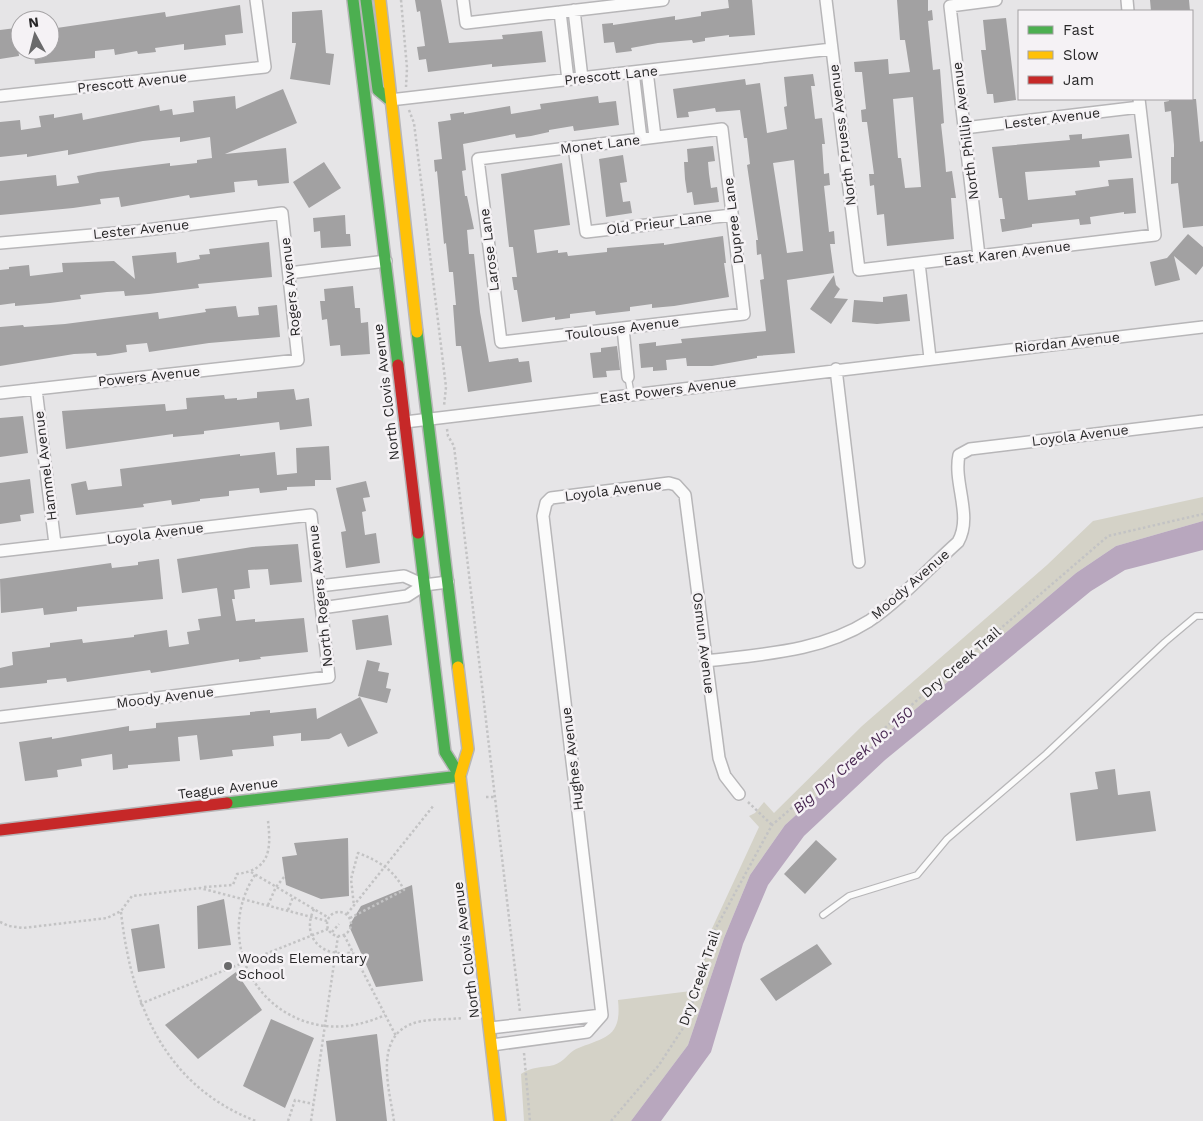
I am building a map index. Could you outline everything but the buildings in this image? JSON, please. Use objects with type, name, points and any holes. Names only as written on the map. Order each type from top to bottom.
[{"type":"main road","name":"North Clovis Avenue","points":[[353,0],[445,752],[460,776]]},
{"type":"main road","points":[[366,0],[378,90],[390,100]]},
{"type":"main road","name":"North Clovis Avenue","points":[[380,0],[390,100],[468,749],[460,776],[500,1121]]},
{"type":"main road","name":"Teague Avenue","points":[[0,830],[460,776]]},
{"type":"street","name":"Prescott Avenue","points":[[0,96],[265,67],[256,0]]},
{"type":"street","points":[[463,0],[466,23],[662,0]]},
{"type":"street","name":"North Pruess Avenue","points":[[826,0],[859,270]]},
{"type":"street","name":"North Phillip Avenue","points":[[980,256],[950,6],[996,0]]},
{"type":"street","points":[[574,10],[582,78]]},
{"type":"street","points":[[560,12],[568,80]]},
{"type":"street","name":"Prescott Lane","points":[[390,100],[832,49]]},
{"type":"street","points":[[647,71],[655,137]]},
{"type":"street","points":[[633,72],[641,139]]},
{"type":"street","name":"Lester Avenue","points":[[964,128],[1139,103]]},
{"type":"street","name":"East Karen Avenue","points":[[859,270],[1155,235],[1139,103]]},
{"type":"street","name":"Monet Lane","points":[[478,159],[722,129]]},
{"type":"street","name":"Dupree Lane","points":[[722,129],[744,314]]},
{"type":"street","name":"Old Prieur Lane","points":[[574,147],[586,232],[732,214]]},
{"type":"street","name":"Larose Lane","points":[[478,159],[501,342]]},
{"type":"street","name":"Lester Avenue","points":[[0,242],[138,231],[282,213]]},
{"type":"street","name":"Rogers Avenue","points":[[282,213],[298,360]]},
{"type":"street","points":[[289,273],[386,261]]},
{"type":"street","points":[[919,263],[930,358]]},
{"type":"street","name":"Toulouse Avenue","points":[[501,342],[744,314]]},
{"type":"street","name":"Riordan Avenue","points":[[930,358],[1203,327]]},
{"type":"street","points":[[623,328],[628,377]]},
{"type":"street","name":"East Powers Avenue","points":[[405,422],[930,358]]},
{"type":"street","name":"Powers Avenue","points":[[0,393],[298,360]]},
{"type":"street","points":[[836,369],[859,562]]},
{"type":"street","name":"Hammel Avenue","points":[[36,389],[55,544]]},
{"type":"street","name":"Loyola Avenue","points":[[963,533],[956,468],[959,455],[970,449],[1203,421]]},
{"type":"street","name":"Loyola Avenue","points":[[546,503],[558,496],[669,483],[681,489]]},
{"type":"street","name":"Osmun Avenue","points":[[681,489],[687,502],[719,758],[725,776],[739,794]]},
{"type":"street","name":"Hughes Avenue","points":[[546,503],[543,516],[602,1015]]},
{"type":"street","name":"Loyola Avenue","points":[[0,551],[311,515]]},
{"type":"street","name":"North Rogers Avenue","points":[[311,515],[329,677]]},
{"type":"street","name":"Moody Avenue","points":[[707,661],[789,651],[832,639],[854,629],[884,609],[958,542],[963,533]]},
{"type":"street","points":[[319,586],[404,576],[424,585]]},
{"type":"street","points":[[321,608],[407,596],[424,585],[448,582]]},
{"type":"street","name":"Moody Avenue","points":[[0,717],[329,677]]},
{"type":"street","points":[[490,1028],[602,1015]]},
{"type":"street","points":[[492,1045],[587,1032],[602,1015]]},
{"type":"lane","points":[[628,377],[631,394]]},
{"type":"lane","points":[[824,915],[849,896],[917,875],[947,839],[1046,754],[1165,642],[1196,616],[1203,616]]},
{"type":"path","points":[[401,0],[407,68],[406,82]]},
{"type":"path","points":[[410,115],[414,123],[445,378],[446,388],[443,399]]},
{"type":"path","points":[[448,436],[454,446],[522,1024]]},
{"type":"path","name":"Dry Creek Trail","points":[[610,1121],[659,1065],[687,1022],[710,939],[772,825],[1108,536],[1203,514]]},
{"type":"path","points":[[481,748],[490,747]]},
{"type":"path","points":[[739,794],[772,825]]},
{"type":"path","points":[[486,797],[494,797]]},
{"type":"path","points":[[347,914],[434,804]]},
{"type":"path","points":[[0,922],[9,926],[23,928],[107,918],[121,911],[132,896],[233,885],[237,874],[251,872],[262,864],[268,853],[270,841],[268,821]]},
{"type":"path","points":[[350,918],[404,890],[397,878],[386,866],[358,852],[351,879],[354,906]]},
{"type":"path","points":[[251,872],[328,919]]},
{"type":"path","points":[[255,875],[243,899],[238,932],[244,962],[253,980],[279,1006],[305,1021],[324,1026],[363,1024],[385,1015]]},
{"type":"path","points":[[268,905],[276,886],[284,877]]},
{"type":"path","points":[[200,888],[311,917],[328,919],[338,912],[347,914],[350,918],[350,929],[344,935],[338,936],[328,929],[328,919]]},
{"type":"path","points":[[288,910],[293,897]]},
{"type":"path","points":[[314,909],[309,924],[312,935],[321,948],[335,953],[353,952]]},
{"type":"path","points":[[121,911],[128,959],[140,1004],[166,1050],[193,1081],[230,1109],[256,1121]]},
{"type":"path","points":[[332,933],[339,924]]},
{"type":"path","points":[[140,1004],[328,929]]},
{"type":"path","points":[[344,935],[396,1036]]},
{"type":"path","points":[[311,1121],[338,936]]},
{"type":"path","points":[[394,1121],[387,1057],[396,1036],[410,1025],[463,1018]]},
{"type":"path","points":[[524,1041],[530,1121]]},
{"type":"path","points":[[288,1121],[295,1100],[313,1104]]},
{"type":"shaded area","points":[[1203,497],[1203,521],[1116,546],[1076,573],[872,746],[785,825],[750,875],[724,938],[688,1045],[631,1121],[524,1121],[521,1074],[533,1068],[557,1064],[576,1049],[609,1034],[617,1022],[619,1013],[618,1000],[691,991],[709,935],[759,827],[749,816],[755,813],[764,802],[774,813],[862,726],[1047,565],[1093,521]]},
{"type":"shaded area","points":[[1203,521],[1203,550],[1125,570],[1091,591],[885,760],[804,836],[768,885],[743,944],[711,1052],[661,1121],[631,1121],[688,1045],[724,938],[750,875],[785,825],[872,746],[1076,573],[1116,546]]},
{"type":"traffic: fast","points":[[353,0],[398,365]]},
{"type":"traffic: fast","points":[[366,0],[378,90],[390,100]]},
{"type":"traffic: fast","points":[[417,332],[458,667]]},
{"type":"traffic: fast","points":[[418,533],[445,752],[460,776]]},
{"type":"traffic: fast","points":[[227,803],[460,776]]},
{"type":"traffic: slow","points":[[380,0],[417,332]]},
{"type":"traffic: slow","points":[[458,667],[468,749],[460,776],[500,1121]]},
{"type":"traffic: jam","points":[[398,365],[418,533]]},
{"type":"traffic: jam","points":[[0,830],[227,803]]},
{"type":"place","name":"Woods Elementary School","points":[[228,966]]},
{"type":"water label","name":"Big Dry Creek No. 150","points":[[853,760]]}]
